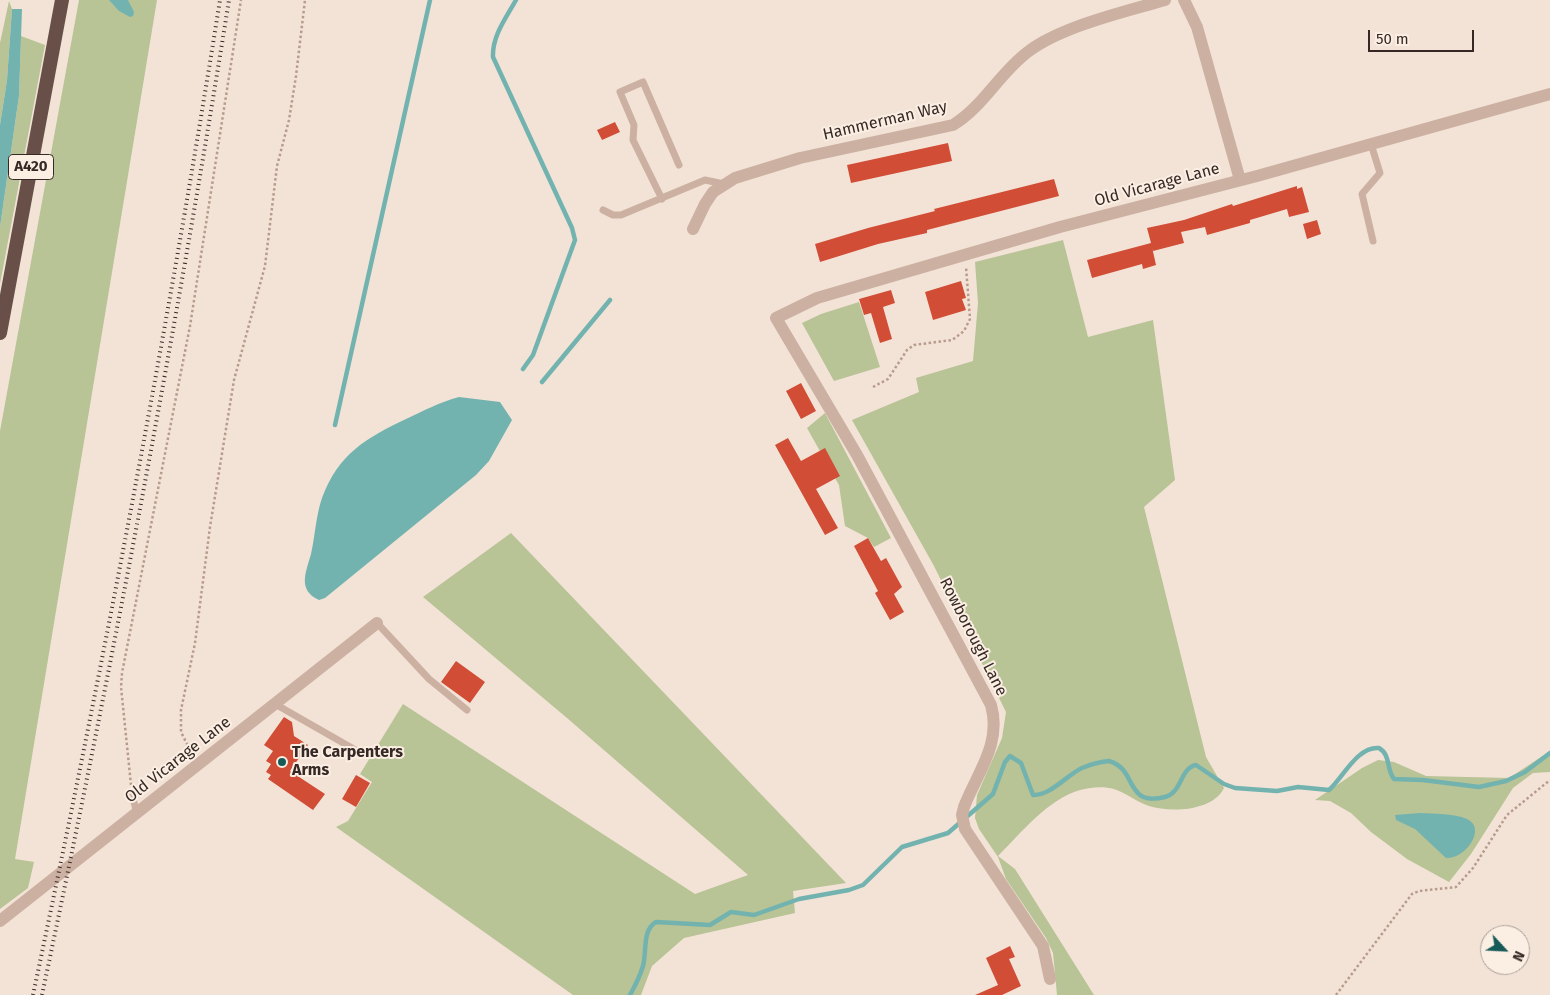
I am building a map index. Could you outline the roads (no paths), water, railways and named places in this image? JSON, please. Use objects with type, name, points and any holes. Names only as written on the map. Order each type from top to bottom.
[{"type":"highway","name":"A420","points":[[0,334],[62,0]]},
{"type":"street","name":"Hammerman Way","points":[[693,228],[704,204],[713,192],[725,184],[750,173],[800,158],[953,125],[979,105],[1016,61],[1030,50],[1064,33],[1165,0]]},
{"type":"street","points":[[1184,0],[1198,28],[1240,180]]},
{"type":"street","name":"Old Vicarage Lane","points":[[776,318],[817,298],[963,255],[1550,94]]},
{"type":"street","name":"Rowborough Lane","points":[[776,318],[862,463],[991,705],[995,719],[993,743],[966,800],[962,815],[965,829],[1043,946],[1050,979]]},
{"type":"street","name":"Old Vicarage Lane","points":[[0,921],[377,623]]},
{"type":"lane","points":[[662,198],[633,140],[634,125],[620,92],[643,82],[679,165]]},
{"type":"lane","points":[[1371,144],[1380,173],[1362,194],[1372,241]]},
{"type":"lane","points":[[603,210],[613,216],[621,215],[705,180],[725,184]]},
{"type":"lane","points":[[377,623],[429,680],[467,710]]},
{"type":"lane","points":[[275,704],[359,752]]},
{"type":"lane","points":[[132,794],[137,814]]},
{"type":"water","points":[[109,0],[128,0],[134,12],[133,16],[130,17],[119,11]]},
{"type":"water","points":[[12,9],[22,9],[19,96],[0,227],[0,125],[7,80]]},
{"type":"water","points":[[459,397],[500,402],[512,420],[489,461],[476,475],[325,598],[319,600],[312,596],[305,586],[306,574],[322,498],[336,470],[355,449],[378,433],[445,401]]},
{"type":"water","points":[[1420,813],[1450,815],[1467,819],[1473,823],[1475,829],[1474,836],[1461,854],[1446,858],[1415,829],[1396,820],[1395,815]]},
{"type":"waterway","points":[[335,425],[430,0]]},
{"type":"waterway","points":[[516,0],[497,34],[493,57],[572,228],[575,240],[533,355],[523,369]]},
{"type":"waterway","points":[[542,382],[610,300]]},
{"type":"waterway","points":[[630,995],[643,966],[647,935],[656,922],[710,925],[731,912],[754,915],[799,899],[849,890],[863,885],[902,847],[948,833],[993,794],[1005,762],[1010,756],[1021,763],[1033,795],[1052,789],[1082,768],[1109,761],[1118,765],[1124,771],[1137,792],[1143,797],[1152,799],[1171,795],[1187,771],[1196,765],[1224,784],[1235,788],[1277,791],[1298,787],[1329,790],[1357,757],[1371,749],[1379,748],[1387,758],[1394,779],[1423,780],[1479,787],[1506,781],[1525,772],[1550,753]]},
{"type":"railway","points":[[33,995],[133,499],[200,125],[220,0]]},
{"type":"railway","points":[[42,995],[142,499],[209,125],[229,0]]},
{"type":"place","name":"The Carpenters Arms","points":[[282,762]]}]
